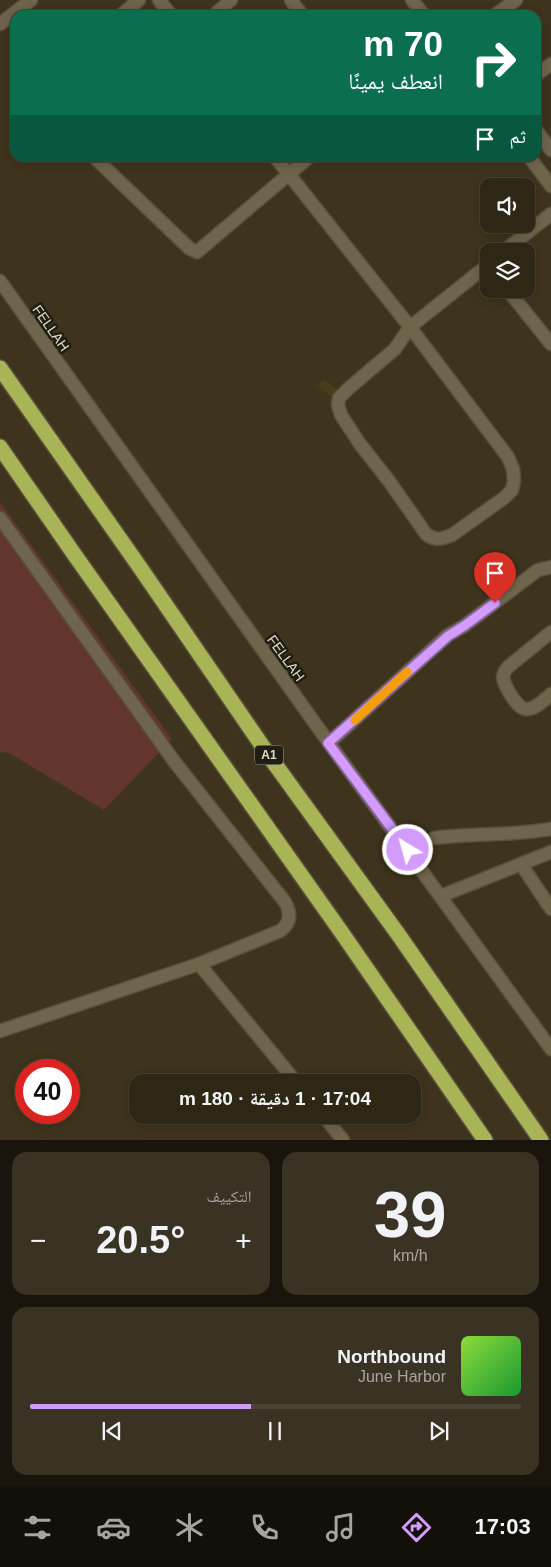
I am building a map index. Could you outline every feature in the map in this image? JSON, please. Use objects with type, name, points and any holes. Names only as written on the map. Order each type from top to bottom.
[{"type":"highway","name":"A1","points":[[0,368],[272,760],[398,934],[541,1140]]},
{"type":"highway","points":[[0,447],[342,933],[485,1140]]},
{"type":"street","points":[[18,10],[31,0]]},
{"type":"street","points":[[127,10],[138,0]]},
{"type":"street","points":[[159,0],[167,10]]},
{"type":"street","points":[[220,10],[231,0]]},
{"type":"street","points":[[412,0],[420,10]]},
{"type":"street","points":[[502,10],[516,0]]},
{"type":"street","points":[[0,24],[10,16]]},
{"type":"street","points":[[541,137],[551,150]]},
{"type":"street","points":[[99,162],[190,248],[197,252],[303,162]]},
{"type":"street","points":[[279,162],[410,326],[500,446],[513,469],[514,481],[512,490],[508,494],[444,539],[432,538],[426,534],[341,416],[338,405],[339,398],[395,350],[410,326],[480,271]]},
{"type":"street","points":[[533,162],[551,186]]},
{"type":"street","points":[[514,243],[551,214]]},
{"type":"street","name":"FELLAH","points":[[0,281],[328,743],[551,1049]]},
{"type":"street","points":[[514,298],[551,344]]},
{"type":"street","points":[[0,518],[174,761],[288,906],[289,911],[288,922],[280,930],[199,964],[0,1031]]},
{"type":"street","points":[[328,743],[448,636],[538,570],[551,567]]},
{"type":"street","points":[[551,632],[508,667],[503,677],[514,699],[524,709],[527,710],[536,706],[551,694]]},
{"type":"street","points":[[434,838],[466,834],[519,834],[551,829]]},
{"type":"street","points":[[441,896],[551,852]]},
{"type":"street","points":[[521,864],[551,909]]},
{"type":"street","points":[[199,964],[289,1074]]},
{"type":"street","points":[[330,1124],[343,1140]]},
{"type":"shaded area","points":[[324,379],[337,389],[331,397],[318,386]]},
{"type":"shaded area","points":[[0,502],[172,739],[104,810],[9,753],[0,752]]},
{"type":"slow traffic","points":[[355,720],[407,672]]},
{"type":"route","points":[[408,850],[328,743],[452,632],[464,626],[495,603]]}]
